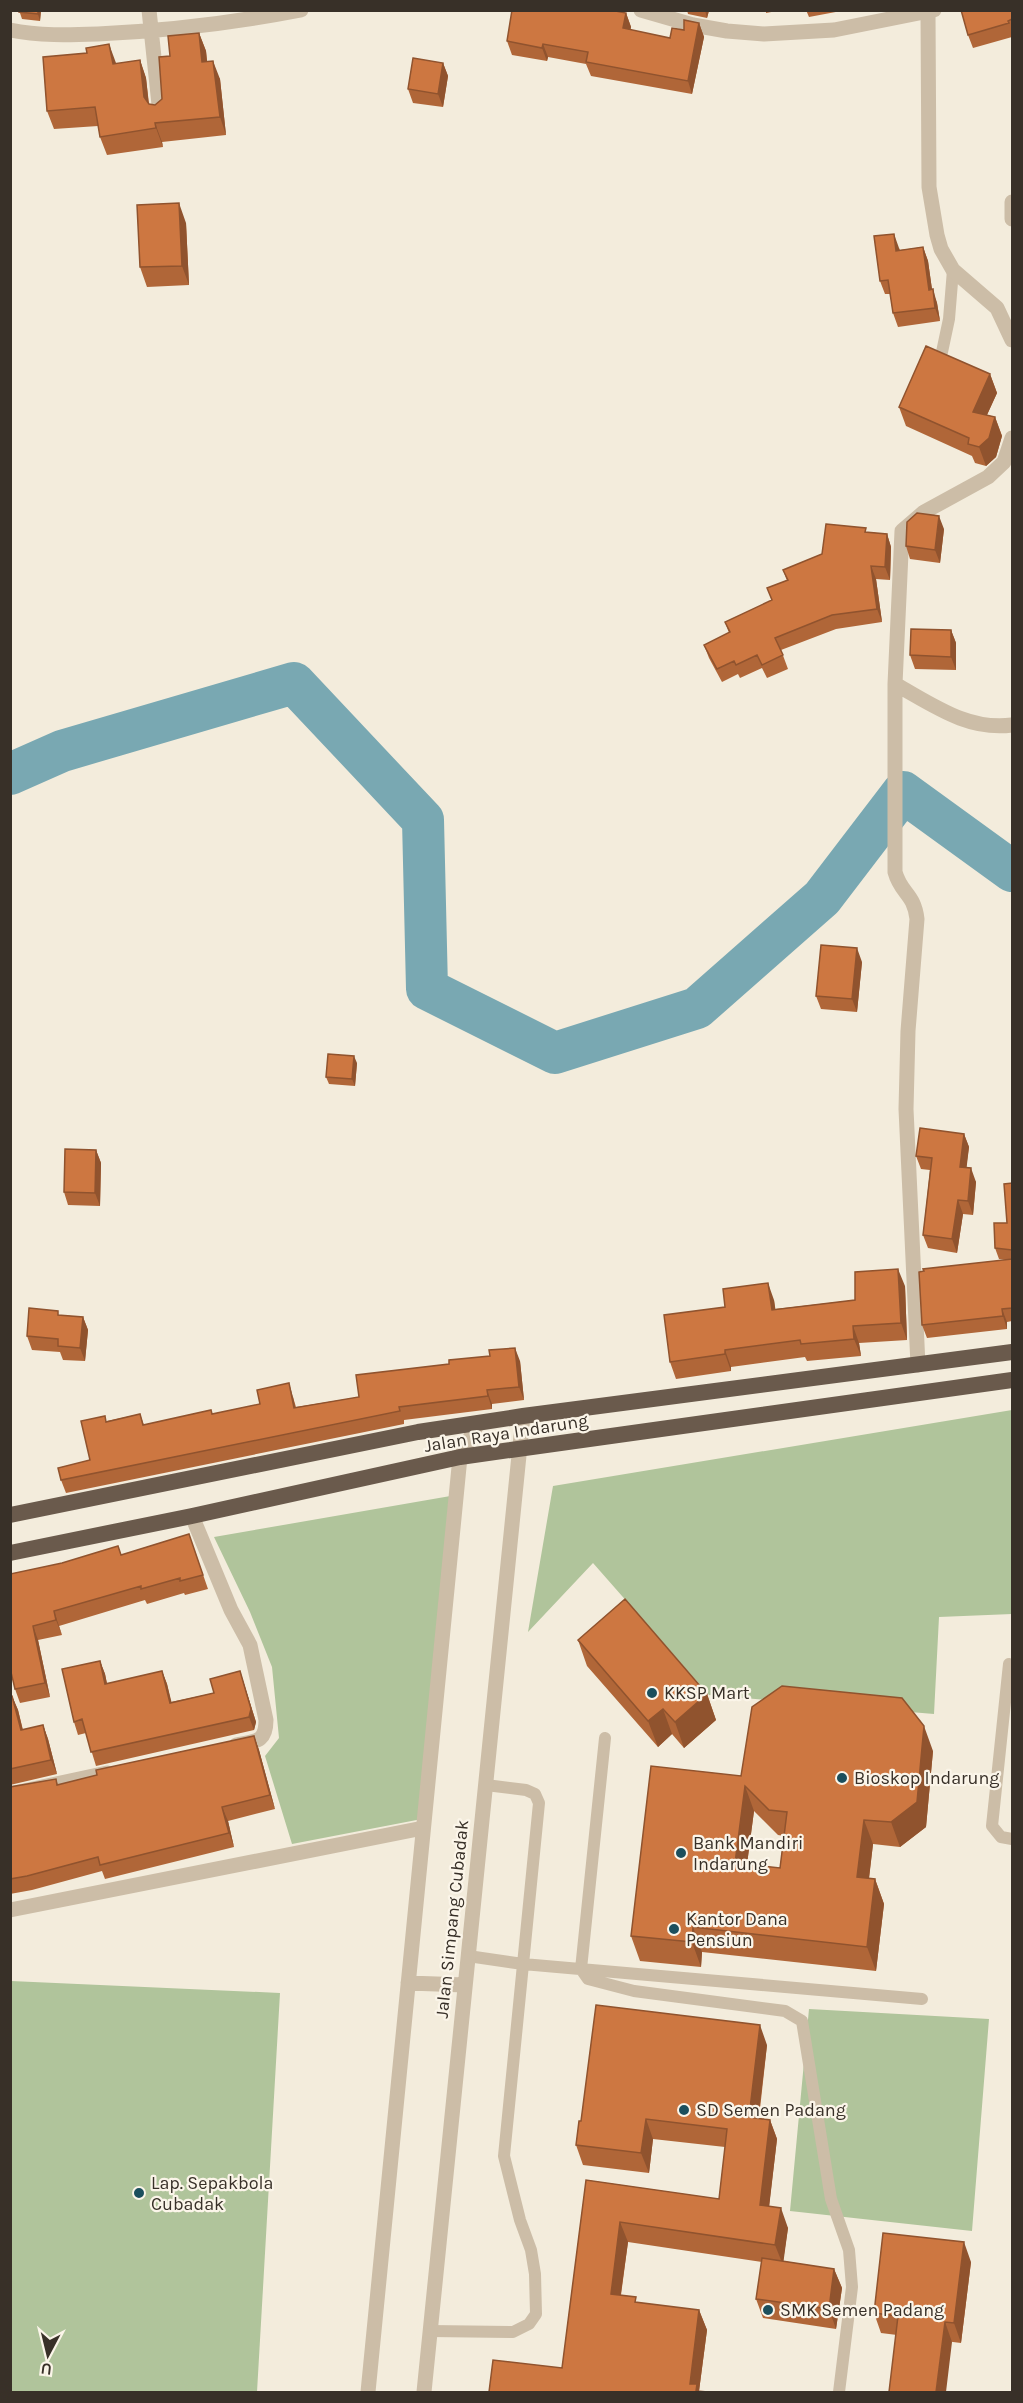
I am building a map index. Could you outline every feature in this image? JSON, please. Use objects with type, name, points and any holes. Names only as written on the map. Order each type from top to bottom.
[{"type":"highway","name":"Jalan Raya Indarung","points":[[10,1515],[418,1432],[1012,1352]]},
{"type":"highway","name":"Jalan Raya Indarung","points":[[10,1553],[460,1457],[1012,1380]]},
{"type":"street","points":[[148,10],[160,114]]},
{"type":"street","points":[[10,30],[58,35],[151,32],[301,10]]},
{"type":"street","points":[[641,10],[704,27],[764,34],[834,30],[931,12],[929,187],[937,235],[941,249],[953,270],[997,308],[1012,340]]},
{"type":"street","points":[[1012,202],[1012,219]]},
{"type":"street","points":[[918,1365],[906,1109],[908,1031],[916,919],[915,904],[899,885],[895,872],[894,729],[902,531],[924,512],[988,477],[1004,462],[1012,438]]},
{"type":"street","points":[[895,684],[951,715],[973,724],[989,727],[1012,725]]},
{"type":"street","name":"Jalan Simpang Cubadak","points":[[424,2392],[524,1416]]},
{"type":"street","points":[[460,1457],[478,1423]]},
{"type":"street","name":"Jalan Simpang Cubadak","points":[[368,2392],[460,1457]]},
{"type":"street","points":[[192,1516],[231,1610],[250,1645],[266,1720],[263,1737],[256,1741],[221,1749]]},
{"type":"street","points":[[10,1794],[128,1769]]},
{"type":"street","points":[[10,1910],[423,1827]]},
{"type":"street","points":[[408,1983],[465,1985]]},
{"type":"lane","points":[[942,352],[949,319],[953,270]]},
{"type":"lane","points":[[1009,1664],[993,1827],[1001,1837],[1012,1839]]},
{"type":"lane","points":[[605,1738],[581,1969],[588,1979],[624,1989],[785,2012],[802,2021],[831,2199],[849,2250],[852,2286],[839,2392]]},
{"type":"lane","points":[[430,2331],[513,2332],[529,2324],[536,2314],[535,2274],[531,2250],[520,2220],[504,2156],[539,1803],[535,1794],[526,1790],[486,1785]]},
{"type":"lane","points":[[468,1956],[523,1964],[922,1999]]},
{"type":"green space","points":[[1012,1410],[1012,1614],[939,1617],[934,1714],[709,1695],[593,1563],[528,1632],[553,1486]]},
{"type":"green space","points":[[462,1494],[427,1818],[292,1844],[265,1756],[279,1738],[272,1667],[250,1612],[214,1537]]},
{"type":"green space","name":"Lap. Sepakbola Cubadak","points":[[11,1981],[280,1993],[257,2392],[11,2392]]},
{"type":"green space","points":[[809,2009],[989,2019],[972,2231],[790,2211]]},
{"type":"building","points":[[19,10],[38,10],[38,14],[19,12]]},
{"type":"building","points":[[512,10],[610,10],[626,13],[623,28],[670,38],[672,28],[684,30],[684,20],[699,23],[688,81],[586,62],[588,52],[543,44],[542,48],[507,41]]},
{"type":"building","points":[[961,10],[1012,10],[1012,19],[1008,21],[1009,23],[968,35]]},
{"type":"building","points":[[199,33],[202,62],[213,61],[220,117],[155,123],[156,128],[100,137],[95,107],[47,111],[43,57],[87,53],[86,48],[109,44],[113,64],[140,60],[144,97],[149,104],[155,105],[162,99],[159,57],[170,56],[168,36]]},
{"type":"building","points":[[413,58],[443,63],[438,94],[408,89]]},
{"type":"building","points":[[179,203],[182,266],[140,267],[137,205]]},
{"type":"building","points":[[894,234],[896,251],[923,247],[929,290],[933,289],[935,308],[893,313],[888,280],[880,281],[874,236]]},
{"type":"building","points":[[926,346],[990,374],[973,412],[995,417],[989,438],[979,447],[968,444],[969,438],[899,407]]},
{"type":"building","points":[[917,513],[939,516],[935,550],[906,546],[907,522]]},
{"type":"building","points":[[826,524],[866,528],[865,532],[887,534],[885,567],[871,566],[877,609],[832,615],[775,638],[783,655],[762,665],[757,655],[736,665],[734,661],[717,669],[704,645],[730,632],[725,622],[772,600],[767,588],[788,580],[783,570],[822,554]]},
{"type":"building","points":[[911,629],[951,630],[951,657],[910,655]]},
{"type":"building","points":[[821,945],[857,948],[852,999],[816,996]]},
{"type":"building","points":[[328,1054],[354,1056],[352,1079],[326,1077]]},
{"type":"building","points":[[920,1128],[964,1134],[960,1167],[971,1168],[968,1201],[958,1200],[952,1239],[923,1235],[932,1158],[916,1156]]},
{"type":"building","points":[[65,1149],[96,1150],[95,1193],[64,1192]]},
{"type":"building","points":[[1012,1183],[1012,1250],[995,1248],[994,1223],[1007,1223],[1004,1184]]},
{"type":"building","points":[[1012,1259],[1012,1308],[1002,1309],[1003,1316],[922,1325],[919,1272],[924,1271],[923,1269]]},
{"type":"building","points":[[898,1269],[901,1323],[853,1326],[854,1339],[801,1344],[800,1340],[725,1350],[725,1354],[670,1362],[664,1315],[725,1307],[723,1289],[768,1283],[772,1310],[855,1300],[855,1272]]},
{"type":"building","points":[[29,1308],[58,1311],[58,1315],[83,1317],[80,1348],[58,1346],[58,1339],[27,1336]]},
{"type":"building","points":[[515,1348],[519,1387],[487,1390],[488,1396],[399,1407],[400,1411],[61,1480],[58,1468],[90,1460],[81,1421],[105,1416],[106,1422],[140,1414],[143,1425],[211,1410],[212,1414],[260,1404],[257,1390],[289,1383],[294,1408],[359,1397],[356,1375],[449,1364],[449,1360],[490,1356],[489,1350]]},
{"type":"building","points":[[189,1534],[203,1575],[180,1581],[180,1578],[141,1589],[141,1586],[54,1611],[56,1620],[33,1626],[45,1683],[15,1689],[10,1668],[10,1574],[62,1563],[118,1546],[121,1555]]},
{"type":"building","name":"KKSP Mart","points":[[625,1599],[707,1694],[675,1722],[663,1709],[648,1721],[578,1640]]},
{"type":"building","points":[[100,1661],[105,1684],[162,1671],[170,1703],[214,1693],[210,1679],[240,1671],[251,1709],[249,1717],[91,1752],[82,1719],[74,1722],[62,1669]]},
{"type":"building","points":[[782,1686],[902,1698],[924,1726],[917,1802],[891,1822],[864,1820],[857,1877],[875,1879],[867,1947],[693,1927],[692,1942],[631,1936],[651,1766],[741,1776],[752,1707]],"holes":[[[745,1786],[769,1810],[787,1812],[780,1868],[735,1863]]]},
{"type":"building","points":[[10,1696],[12,1696],[21,1730],[43,1725],[51,1760],[10,1769]]},
{"type":"building","points":[[254,1736],[270,1795],[222,1807],[229,1833],[100,1865],[98,1857],[10,1879],[10,1787],[56,1779],[57,1785],[97,1775],[96,1770]]},
{"type":"building","points":[[596,2005],[760,2025],[749,2117],[770,2120],[760,2205],[781,2208],[775,2245],[620,2222],[611,2294],[636,2297],[635,2302],[699,2310],[690,2384],[697,2384],[696,2391],[708,2392],[489,2392],[493,2360],[562,2368],[586,2180],[719,2199],[727,2129],[646,2119],[641,2153],[576,2145]]},
{"type":"building","points":[[883,2233],[964,2242],[954,2323],[945,2322],[936,2392],[889,2392],[898,2316],[874,2313]]},
{"type":"building","points":[[762,2258],[834,2269],[829,2309],[756,2299]]},
{"type":"waterway","points":[[10,774],[62,751],[294,683],[423,820],[427,989],[555,1053],[697,1008],[822,898],[903,792],[1012,871]]},
{"type":"place","name":"KKSP Mart","points":[[652,1693]]},
{"type":"place","name":"Bioskop Indarung","points":[[842,1778]]},
{"type":"place","name":"Bank Mandiri Indarung","points":[[681,1853]]},
{"type":"place","name":"Kantor Dana Pensiun","points":[[674,1929]]},
{"type":"place","name":"SD Semen Padang","points":[[684,2110]]},
{"type":"place","name":"Lap. Sepakbola Cubadak","points":[[139,2193]]},
{"type":"place","name":"SMK Semen Padang","points":[[768,2310]]}]
